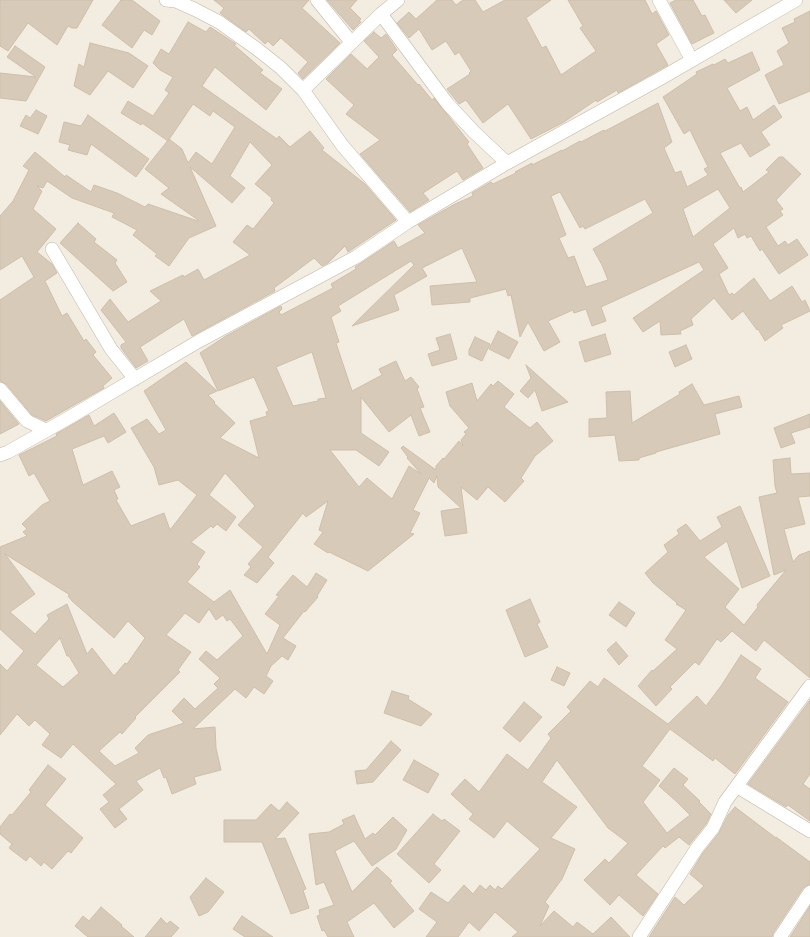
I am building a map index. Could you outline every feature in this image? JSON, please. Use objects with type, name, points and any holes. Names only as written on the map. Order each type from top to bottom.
[{"type":"street","points":[[166,0],[194,9],[219,22],[281,68],[303,90],[342,146],[408,222]]},
{"type":"street","points":[[317,0],[351,42]]},
{"type":"street","points":[[303,90],[351,42],[398,0]]},
{"type":"street","points":[[659,0],[692,60]]},
{"type":"street","points":[[0,455],[8,452],[199,341],[356,257],[408,222],[507,163],[796,0]]},
{"type":"street","points":[[381,14],[447,104],[507,163]]},
{"type":"street","points":[[52,249],[111,349],[135,379]]},
{"type":"street","points":[[0,389],[27,421],[46,430]]},
{"type":"street","points":[[639,937],[697,848],[713,828],[725,802],[810,686]]},
{"type":"street","points":[[738,786],[810,831]]},
{"type":"street","points":[[780,937],[810,892]]},
{"type":"building","points":[[0,0],[93,0],[77,28],[68,26],[57,45],[28,23],[8,51],[0,46]]},
{"type":"building","points":[[121,0],[132,0],[160,21],[152,35],[144,30],[132,48],[102,25]]},
{"type":"building","points":[[214,0],[309,0],[302,8],[340,43],[303,79],[298,73],[308,62],[281,38],[273,46],[268,41],[265,44],[249,29],[246,32],[220,13],[224,8]]},
{"type":"building","points":[[327,0],[357,0],[350,8],[361,19],[359,21],[361,22],[353,30]]},
{"type":"building","points":[[437,0],[452,0],[456,5],[463,0],[475,0],[483,12],[505,0],[551,0],[526,18],[542,48],[546,46],[561,75],[596,51],[580,28],[583,26],[568,0],[645,0],[652,14],[656,11],[669,35],[656,44],[668,65],[618,93],[617,90],[597,102],[596,100],[564,122],[531,139],[508,104],[483,123],[466,100],[459,104],[447,89],[470,74],[469,73],[471,71],[459,52],[455,55],[446,41],[432,50],[419,29],[409,38],[397,23],[409,12],[416,19]]},
{"type":"building","points":[[676,0],[693,0],[702,16],[705,15],[714,33],[692,44],[670,3]]},
{"type":"building","points":[[724,0],[752,0],[736,13]]},
{"type":"building","points":[[810,11],[810,91],[779,104],[765,75],[784,65],[777,51],[789,43],[782,28],[795,22],[794,19]]},
{"type":"building","points":[[188,22],[206,32],[210,27],[236,44],[234,45],[263,70],[260,73],[282,89],[266,110],[215,67],[202,86],[277,139],[279,136],[290,147],[310,131],[324,148],[322,150],[365,184],[396,220],[348,252],[345,246],[328,263],[322,266],[314,258],[274,288],[275,291],[192,336],[184,319],[140,347],[148,361],[136,368],[121,348],[121,345],[126,342],[101,310],[110,299],[128,322],[161,301],[150,291],[183,275],[184,277],[198,269],[204,280],[250,255],[233,242],[247,225],[253,229],[274,203],[271,200],[272,198],[255,184],[272,165],[250,142],[230,176],[245,188],[232,203],[190,167],[216,226],[189,238],[169,266],[155,256],[157,254],[133,235],[137,230],[112,217],[114,213],[72,198],[47,181],[43,188],[37,186],[42,191],[33,209],[56,229],[37,252],[52,264],[57,273],[45,281],[62,316],[67,313],[84,341],[86,339],[96,352],[93,355],[112,378],[103,386],[104,388],[46,421],[32,415],[6,384],[0,381],[0,300],[34,277],[22,256],[0,270],[0,216],[13,201],[29,170],[23,166],[35,152],[65,177],[66,175],[91,192],[94,185],[117,193],[145,207],[148,204],[198,221],[161,194],[169,188],[145,169],[168,141],[142,123],[141,125],[121,113],[128,101],[153,116],[169,93],[165,90],[173,77],[160,70],[153,63],[161,49],[169,54]],"holes":[[[193,104],[210,116],[213,111],[235,127],[212,164],[196,152],[188,163],[182,149],[169,139]]]},
{"type":"building","points":[[374,32],[381,38],[386,34],[397,50],[392,55],[432,100],[434,98],[469,142],[467,144],[483,168],[463,180],[457,171],[423,193],[429,200],[410,212],[360,154],[380,140],[346,114],[354,105],[326,79],[351,54],[367,69],[379,57],[364,41]]},
{"type":"building","points":[[90,43],[129,53],[148,66],[133,88],[108,71],[90,95],[74,86],[79,64],[84,67]]},
{"type":"building","points":[[15,46],[45,67],[26,101],[0,98],[0,73],[36,77],[7,57]]},
{"type":"building","points":[[752,52],[760,70],[727,88],[740,111],[747,107],[753,120],[774,105],[782,117],[761,132],[770,145],[750,157],[741,143],[720,153],[743,192],[769,172],[766,170],[779,157],[783,157],[801,174],[776,200],[783,209],[780,211],[783,215],[766,227],[778,246],[785,241],[788,245],[797,239],[808,255],[779,274],[762,249],[760,251],[751,236],[747,238],[745,234],[738,238],[734,228],[713,244],[728,268],[719,274],[729,295],[732,293],[734,295],[754,278],[770,301],[792,286],[802,302],[805,300],[810,311],[781,325],[783,328],[765,341],[758,329],[757,330],[743,311],[732,320],[714,298],[691,319],[693,325],[680,331],[681,334],[661,335],[660,321],[643,332],[633,318],[704,270],[699,262],[601,307],[606,321],[592,326],[586,309],[574,313],[573,310],[548,321],[560,342],[544,351],[528,322],[520,337],[511,295],[508,296],[506,289],[470,298],[470,302],[432,305],[430,286],[477,282],[462,248],[422,268],[427,276],[394,295],[399,310],[352,326],[414,265],[411,261],[338,306],[341,311],[331,317],[339,342],[336,343],[352,391],[382,375],[379,369],[396,361],[405,381],[411,377],[419,387],[417,389],[424,407],[420,408],[430,432],[419,436],[411,415],[389,432],[361,397],[361,433],[389,452],[379,466],[356,450],[330,450],[359,487],[367,478],[392,499],[409,466],[421,474],[407,458],[408,457],[401,448],[403,446],[436,470],[436,466],[459,441],[463,446],[461,440],[466,434],[464,432],[469,428],[450,406],[446,392],[472,383],[477,401],[491,384],[493,386],[498,381],[514,394],[504,407],[530,428],[537,422],[553,441],[535,456],[521,478],[524,481],[505,502],[488,487],[477,500],[461,487],[467,533],[445,536],[441,511],[461,508],[438,487],[437,476],[434,483],[429,478],[413,510],[420,513],[410,533],[414,534],[368,571],[329,552],[328,553],[314,544],[323,532],[319,530],[328,501],[306,517],[303,513],[268,557],[274,563],[257,583],[244,575],[251,567],[248,564],[263,547],[238,525],[255,506],[225,473],[209,495],[236,517],[226,531],[217,524],[213,528],[211,526],[191,542],[205,552],[197,564],[200,567],[187,582],[214,602],[230,590],[267,654],[280,625],[265,614],[279,596],[276,595],[293,575],[307,587],[316,573],[327,580],[317,596],[318,597],[305,612],[304,611],[283,638],[296,646],[288,660],[282,656],[271,666],[266,676],[273,681],[264,694],[254,687],[246,698],[235,689],[193,729],[215,727],[216,748],[221,770],[194,777],[196,784],[172,794],[166,777],[164,778],[160,768],[136,781],[143,790],[119,809],[127,819],[115,828],[100,809],[109,802],[103,795],[116,784],[73,744],[61,758],[42,745],[50,734],[35,720],[29,726],[17,714],[0,735],[0,664],[7,671],[24,651],[0,629],[0,547],[27,536],[23,532],[27,529],[22,524],[42,505],[50,501],[34,473],[29,476],[19,455],[57,436],[56,434],[89,415],[94,426],[114,413],[126,432],[108,443],[104,436],[72,449],[83,485],[112,471],[120,487],[114,490],[118,499],[116,500],[131,526],[164,513],[170,530],[197,495],[178,480],[159,485],[154,467],[131,428],[147,419],[159,434],[166,430],[144,391],[186,362],[217,391],[208,395],[215,402],[214,403],[235,423],[220,438],[259,458],[250,421],[267,416],[266,412],[269,411],[254,377],[218,391],[200,353],[226,336],[281,306],[282,309],[279,312],[281,315],[333,288],[331,284],[356,269],[355,267],[394,241],[398,248],[425,233],[418,225],[455,204],[473,196],[472,193],[491,182],[493,184],[516,173],[515,172],[532,163],[532,165],[580,141],[581,142],[604,130],[605,131],[658,103],[672,142],[664,148],[675,173],[681,171],[687,187],[708,175],[704,169],[708,167],[690,130],[684,134],[663,97],[697,74],[696,72],[725,59],[728,63]],"holes":[[[718,189],[730,208],[693,237],[683,209]],[[560,192],[580,228],[583,226],[585,229],[645,199],[653,213],[593,249],[608,280],[586,287],[574,256],[568,258],[559,238],[566,235],[551,196]],[[312,352],[326,398],[293,406],[276,367]],[[5,554],[70,595],[68,596],[72,601],[114,638],[128,621],[145,638],[127,664],[125,663],[114,676],[92,648],[87,654],[67,604],[47,615],[49,619],[35,634],[10,612],[35,594]],[[209,609],[216,620],[223,615],[227,621],[230,619],[243,636],[217,660],[206,651],[199,659],[220,678],[214,684],[218,688],[195,709],[184,698],[172,711],[184,723],[148,735],[135,748],[139,753],[115,766],[99,751],[120,732],[122,734],[136,718],[135,717],[180,672],[178,670],[191,652],[166,635],[185,613],[199,623]],[[60,638],[67,656],[69,656],[79,673],[63,687],[36,665]]]},
{"type":"building","points":[[36,110],[47,116],[38,134],[20,126],[26,115],[30,118]]},
{"type":"building","points":[[88,115],[149,159],[136,177],[91,144],[87,155],[68,150],[70,145],[59,142],[64,122],[81,126]]},
{"type":"building","points":[[78,223],[96,239],[94,242],[117,260],[115,263],[127,282],[113,291],[60,243]]},
{"type":"building","points":[[498,331],[518,342],[509,359],[489,349]]},
{"type":"building","points":[[450,334],[457,359],[432,366],[428,354],[440,350],[436,338]]},
{"type":"building","points":[[605,334],[611,354],[585,362],[579,342]]},
{"type":"building","points":[[475,337],[490,344],[482,361],[469,355],[469,350]]},
{"type":"building","points":[[686,345],[692,359],[675,367],[669,352]]},
{"type":"building","points":[[526,365],[568,402],[542,411],[535,390],[528,398],[520,391],[531,378]]},
{"type":"building","points":[[692,384],[704,405],[739,396],[742,407],[715,414],[720,434],[656,452],[639,458],[639,460],[619,461],[615,435],[589,437],[589,419],[607,418],[606,392],[630,391],[632,423],[680,394],[679,392]]},
{"type":"building","points":[[0,401],[19,424],[0,434]]},
{"type":"building","points":[[810,414],[810,427],[791,433],[795,443],[781,448],[774,428]]},
{"type":"building","points":[[790,458],[791,474],[810,473],[810,496],[798,497],[805,524],[784,529],[793,562],[799,555],[810,551],[810,678],[764,640],[756,651],[732,631],[721,642],[717,639],[699,665],[695,662],[670,687],[672,689],[656,706],[638,686],[652,670],[653,671],[677,649],[665,640],[686,610],[676,604],[677,603],[653,583],[645,573],[668,552],[664,545],[679,534],[677,530],[686,524],[700,541],[722,527],[717,517],[740,506],[770,576],[742,588],[727,541],[704,557],[739,589],[725,607],[744,625],[758,607],[757,605],[786,570],[774,575],[759,497],[777,493],[773,460]]},
{"type":"building","points":[[530,599],[540,622],[537,624],[548,647],[525,657],[506,610]]},
{"type":"building","points":[[619,602],[635,613],[626,627],[609,615]]},
{"type":"building","points":[[616,642],[628,656],[619,665],[607,650]]},
{"type":"building","points":[[741,655],[761,669],[755,678],[788,702],[735,774],[715,758],[713,761],[670,729],[642,766],[660,780],[643,802],[667,833],[690,815],[659,786],[674,768],[688,779],[683,785],[711,814],[706,824],[689,845],[679,837],[665,848],[663,846],[636,875],[658,894],[643,916],[619,895],[610,905],[584,880],[605,859],[609,863],[628,843],[608,828],[557,760],[542,782],[577,807],[551,838],[575,849],[562,879],[545,902],[549,906],[540,926],[554,911],[573,927],[577,922],[593,934],[611,917],[630,937],[512,937],[518,932],[495,912],[479,931],[469,922],[458,937],[426,937],[437,922],[419,909],[431,892],[448,903],[464,885],[473,894],[480,885],[486,890],[490,885],[495,890],[498,886],[502,889],[540,849],[507,821],[494,838],[469,819],[473,814],[451,794],[465,779],[479,792],[507,754],[528,770],[551,738],[548,734],[571,711],[567,707],[590,681],[598,687],[604,678],[668,724],[697,696],[706,706]]},
{"type":"building","points":[[557,667],[570,673],[564,686],[551,680]]},
{"type":"building","points":[[392,691],[409,696],[408,699],[432,714],[421,726],[384,713]]},
{"type":"building","points":[[810,700],[810,774],[803,784],[810,789],[810,821],[788,805],[786,807],[748,784]]},
{"type":"building","points":[[524,702],[542,717],[520,742],[503,728]]},
{"type":"building","points":[[391,741],[401,750],[373,782],[357,784],[355,771],[366,770]]},
{"type":"building","points":[[414,760],[439,774],[428,793],[403,780]]},
{"type":"building","points":[[48,765],[66,779],[45,805],[83,838],[71,853],[68,851],[52,869],[44,862],[41,866],[30,856],[26,861],[9,848],[12,844],[0,834],[0,827],[31,792],[29,790]]},
{"type":"building","points":[[287,802],[299,813],[275,839],[285,838],[306,889],[303,890],[309,908],[291,914],[262,842],[224,842],[224,820],[256,820],[271,804],[279,811]]},
{"type":"building","points":[[735,807],[810,862],[810,884],[803,888],[773,933],[772,937],[649,937],[675,897],[684,905],[704,886],[690,874],[703,853],[719,833],[728,815]]},
{"type":"building","points":[[433,814],[442,821],[444,819],[460,831],[434,864],[441,870],[429,883],[397,854]]},
{"type":"building","points":[[354,815],[365,839],[373,833],[375,835],[393,817],[407,830],[396,849],[372,866],[354,841],[335,851],[352,892],[377,867],[392,881],[390,883],[414,911],[394,928],[374,903],[347,922],[354,937],[328,937],[324,930],[322,931],[317,916],[320,915],[319,910],[334,905],[324,882],[316,885],[309,834],[329,832],[344,824],[342,820]]},
{"type":"building","points":[[206,878],[224,892],[208,912],[199,916],[190,897]]},
{"type":"building","points":[[810,906],[810,937],[790,937]]},
{"type":"building","points":[[101,907],[134,937],[88,937],[75,926],[83,916],[89,921]]},
{"type":"building","points":[[242,916],[273,937],[245,937],[233,929]]},
{"type":"building","points":[[161,918],[167,924],[170,921],[179,928],[171,937],[145,937]]}]
